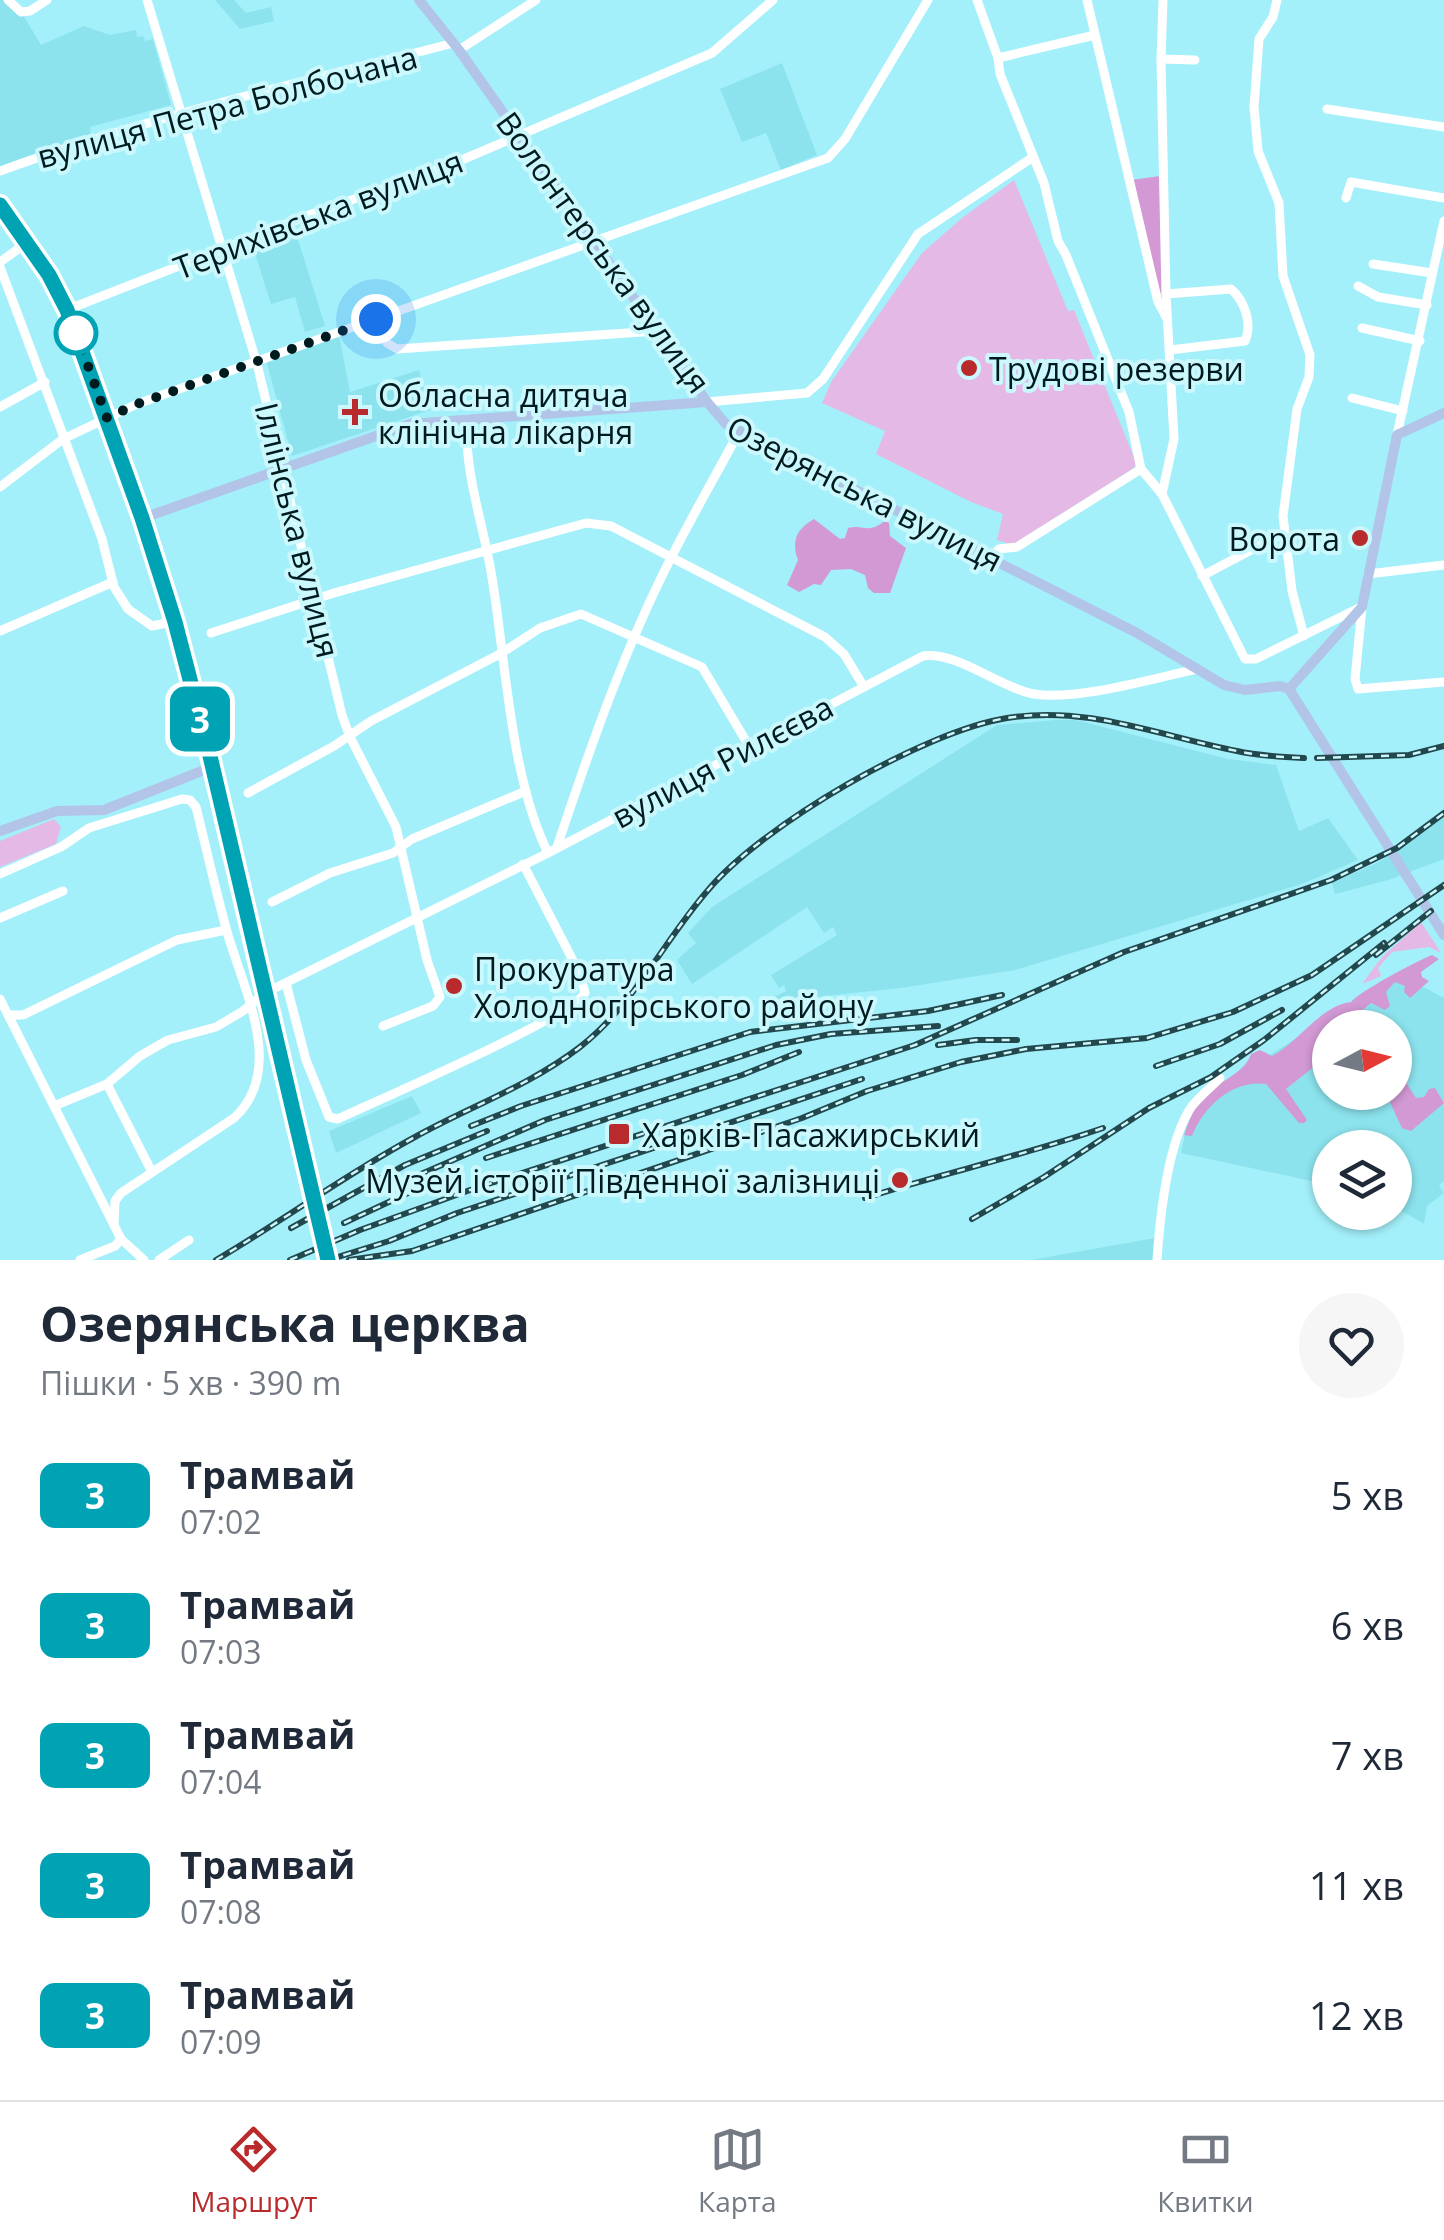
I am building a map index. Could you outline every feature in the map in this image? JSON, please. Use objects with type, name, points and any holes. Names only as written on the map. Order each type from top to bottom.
[{"type":"main road","name":"Волонтерська вулиця","points":[[419,0],[522,136],[707,402]]},
{"type":"main road","points":[[0,202],[50,274],[69,310],[176,622],[214,766],[330,1260]]},
{"type":"main road","name":"Озерянська вулиця","points":[[143,518],[410,424],[707,402],[720,419],[739,432],[1136,632],[1234,688],[1289,689]]},
{"type":"main road","points":[[1444,413],[1397,435],[1362,607],[1289,689],[1444,935]]},
{"type":"main road","points":[[0,831],[57,810],[113,808],[214,766]]},
{"type":"street","points":[[8,0],[21,12],[47,0]]},
{"type":"street","name":"Іллінська вулиця","points":[[147,0],[256,361],[342,714],[396,828],[440,997],[433,1006],[383,1026]]},
{"type":"street","name":"вулиця Петра Болбочана","points":[[0,171],[59,149],[180,114],[457,47],[536,0]]},
{"type":"street","name":"Терихівська вулиця","points":[[69,310],[522,136],[712,53],[773,0]]},
{"type":"street","points":[[0,487],[63,438],[107,418],[256,361],[828,158],[845,139],[928,0]]},
{"type":"street","points":[[977,0],[1000,74],[1044,183],[1058,241],[1129,412],[1141,470],[1162,494],[1245,659],[1256,659],[1362,607]]},
{"type":"street","points":[[1087,0],[1158,302],[1167,319]]},
{"type":"street","points":[[1162,494],[1174,440],[1160,59],[1163,0]]},
{"type":"street","points":[[1277,0],[1273,17],[1259,39],[1254,107],[1258,150],[1279,203],[1284,276],[1305,335],[1311,368],[1294,425],[1283,533],[1304,636]]},
{"type":"street","points":[[998,58],[1095,35]]},
{"type":"street","points":[[1160,59],[1195,60]]},
{"type":"street","points":[[1327,110],[1444,127]]},
{"type":"street","name":"Волонтерська вулиця","points":[[707,402],[806,393],[823,379],[918,234],[1033,157]]},
{"type":"street","points":[[1346,198],[1350,182],[1444,198]]},
{"type":"street","points":[[1397,435],[1444,221]]},
{"type":"street","points":[[28,242],[0,264],[102,539],[113,582],[122,602],[144,622],[158,627],[176,622]]},
{"type":"street","points":[[1373,264],[1432,273]]},
{"type":"street","points":[[1358,286],[1378,297],[1426,304]]},
{"type":"street","points":[[1166,294],[1231,289],[1244,309],[1248,334],[1245,340],[1170,350]]},
{"type":"street","points":[[376,319],[387,344],[397,349],[656,331]]},
{"type":"street","points":[[1362,328],[1420,340]]},
{"type":"street","points":[[0,406],[45,382]]},
{"type":"street","points":[[1352,398],[1403,411]]},
{"type":"street","points":[[467,419],[466,457],[494,585],[500,654],[526,791],[552,850]]},
{"type":"street","points":[[552,850],[635,636],[672,556],[739,432]]},
{"type":"street","points":[[990,558],[998,549],[1017,548],[1141,470]]},
{"type":"street","points":[[210,632],[586,523],[610,526],[825,637],[844,654],[864,687]]},
{"type":"street","points":[[1202,576],[1283,533]]},
{"type":"street","points":[[1368,574],[1444,565]]},
{"type":"street","points":[[0,631],[113,582]]},
{"type":"street","points":[[1362,607],[1354,679],[1360,690],[1444,682]]},
{"type":"street","points":[[248,793],[540,628],[582,614],[702,667],[749,746]]},
{"type":"street","name":"вулиця Рилєєва","points":[[54,1106],[106,1084],[140,1056],[168,1040],[216,1027],[266,992],[552,850],[924,656],[933,655],[1038,694],[1079,692],[1198,670]]},
{"type":"street","points":[[272,902],[330,873],[400,848],[412,839],[526,791]]},
{"type":"street","points":[[0,874],[61,847],[89,828],[182,799],[190,800],[196,807],[226,930],[259,1035],[250,1104],[121,1193],[115,1201],[114,1225]]},
{"type":"street","points":[[86,811],[89,828]]},
{"type":"street","points":[[286,982],[305,1057],[329,1117],[338,1119],[437,1074],[552,1016],[585,993],[580,974],[524,864]]},
{"type":"street","points":[[0,918],[63,891]]},
{"type":"street","points":[[8,1016],[23,1015],[176,940],[226,930]]},
{"type":"street","points":[[0,999],[121,1239],[144,1260]]},
{"type":"street","points":[[1157,1260],[1166,1180],[1185,1118],[1195,1102],[1220,1078]]},
{"type":"street","points":[[106,1084],[152,1172]]},
{"type":"street","points":[[80,1260],[119,1245],[121,1239]]},
{"type":"street","points":[[160,1260],[189,1240]]},
{"type":"shaded area","points":[[0,0],[14,0],[41,45],[84,26],[110,35],[136,30],[137,37],[153,39],[171,105],[90,127],[91,134],[0,167]]},
{"type":"shaded area","points":[[215,0],[234,0],[246,13],[271,7],[274,21],[240,29]]},
{"type":"shaded area","points":[[782,63],[817,155],[781,170],[766,133],[742,142],[720,89]]},
{"type":"shaded area","points":[[1160,176],[1164,302],[1160,301],[1131,180]]},
{"type":"shaded area","name":"Трудові резерви","points":[[1014,180],[1068,311],[1074,310],[1136,462],[1134,468],[1012,545],[997,540],[1003,514],[876,454],[885,431],[822,403],[831,382],[922,253]]},
{"type":"shaded area","points":[[296,233],[325,326],[305,332],[295,297],[271,304],[253,247]]},
{"type":"shaded area","points":[[339,335],[350,392],[419,370],[430,410],[292,456],[266,360]]},
{"type":"shaded area","points":[[814,519],[840,539],[845,538],[848,528],[889,523],[890,536],[906,548],[890,593],[874,593],[868,588],[865,575],[851,569],[831,570],[821,585],[814,584],[799,592],[787,585],[798,560],[797,536]]},
{"type":"shaded area","points":[[1076,720],[1228,759],[1276,765],[1299,831],[1328,818],[1358,860],[1302,884],[1015,970],[773,1006],[771,999],[786,991],[784,985],[779,988],[771,975],[837,935],[833,927],[824,933],[807,907],[692,984],[677,960],[696,943],[688,933],[712,907],[997,725]]},
{"type":"shaded area","points":[[1444,816],[1444,859],[1335,894],[1332,883],[1379,862]]},
{"type":"shaded area","points":[[54,819],[61,827],[56,844],[0,867],[0,841]]},
{"type":"shaded area","points":[[1421,922],[1441,953],[1429,947],[1392,952],[1378,968],[1381,976],[1362,984],[1382,957]]},
{"type":"shaded area","points":[[1432,955],[1439,959],[1421,972],[1429,981],[1410,998],[1404,992],[1405,986],[1395,982],[1386,992],[1390,1006],[1385,1010],[1371,1003],[1363,1010],[1329,1010],[1351,1002]]},
{"type":"shaded area","points":[[1399,974],[1444,998],[1444,1181],[1439,1185],[1444,1193],[1427,1206],[1424,1224],[1412,1217],[1412,1130],[1312,1130],[1312,1181],[1181,1153],[1185,1133],[1209,1093],[1312,1028],[1312,1110],[1412,1110],[1412,1010],[1342,1010]]},
{"type":"shaded area","points":[[1312,1024],[1312,1068],[1286,1089],[1307,1120],[1304,1123],[1299,1123],[1266,1084],[1254,1084],[1221,1097],[1192,1136],[1184,1135],[1203,1097],[1243,1067],[1251,1054],[1260,1050],[1272,1056]]},
{"type":"shaded area","points":[[1435,1088],[1444,1103],[1412,1130],[1402,1128],[1394,1110],[1412,1110],[1412,1092],[1416,1098],[1424,1097],[1429,1089]]},
{"type":"shaded area","points":[[412,1096],[421,1113],[336,1153],[329,1131]]},
{"type":"shaded area","points":[[1155,1238],[1153,1260],[1031,1260]]},
{"type":"tram line","points":[[0,200],[52,274],[70,309],[178,621],[331,1260]]},
{"type":"tram line","name":"3","points":[[0,205],[49,275],[67,310],[162,579],[210,756],[328,1260]]},
{"type":"railway","points":[[216,1260],[389,1151],[561,1061],[617,1011],[693,909],[734,864],[805,810],[847,784],[933,741],[1007,718],[1066,716],[1123,724],[1245,753],[1304,758]]},
{"type":"railway","points":[[1317,758],[1409,755],[1444,746]]},
{"type":"railway","points":[[290,1260],[470,1190],[915,1045],[1124,952],[1331,880],[1397,848],[1444,813]]},
{"type":"railway","points":[[349,1260],[412,1251],[802,1118],[867,1091],[961,1062],[1026,1049],[1147,1038],[1233,1012],[1312,975],[1444,885]]},
{"type":"railway","points":[[1376,955],[1431,911]]},
{"type":"railway","points":[[972,1219],[1149,1108],[1211,1077],[1264,1040],[1384,943]]},
{"type":"railway","points":[[471,1126],[750,1032],[928,1011],[1002,995]]},
{"type":"railway","points":[[1156,1066],[1220,1044],[1282,1010]]},
{"type":"railway","points":[[405,1181],[545,1120],[776,1045],[831,1034],[938,1026]]},
{"type":"railway","points":[[938,1045],[1017,1040]]},
{"type":"railway","points":[[486,1158],[742,1075],[799,1052]]},
{"type":"railway","points":[[328,1260],[389,1241],[457,1213],[862,1079]]},
{"type":"railway","points":[[865,1198],[1103,1128]]},
{"type":"railway","points":[[291,1228],[405,1165],[487,1131]]},
{"type":"railway","points":[[344,1223],[425,1185]]},
{"type":"place","name":"Трудові резерви","points":[[969,368]]},
{"type":"place","name":"Обласна дитяча клінічна лікарня","points":[[355,412]]},
{"type":"place","name":"Ворота","points":[[1360,538]]},
{"type":"place","name":"Прокуратура Холодногірського району","points":[[454,986]]},
{"type":"place","name":"Харків-Пасажирський","points":[[619,1134]]},
{"type":"place","name":"Музей історії Південної залізниці","points":[[900,1180]]},
{"type":"route","points":[[76,333],[107,418],[376,319]]}]
